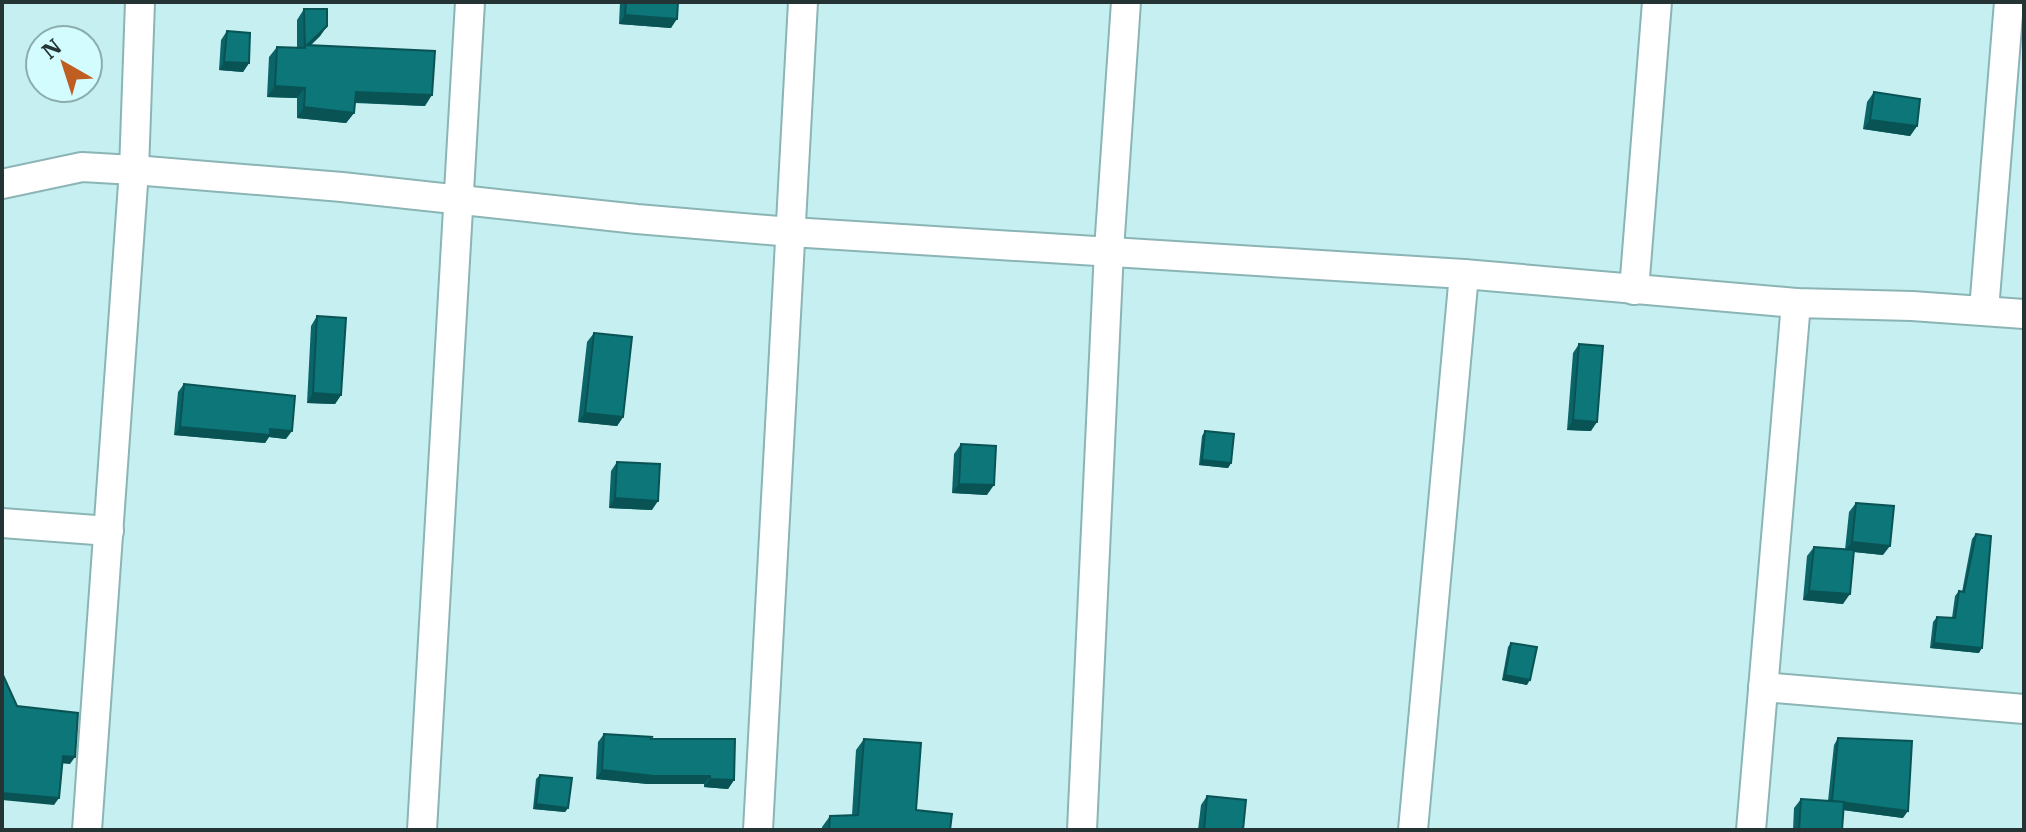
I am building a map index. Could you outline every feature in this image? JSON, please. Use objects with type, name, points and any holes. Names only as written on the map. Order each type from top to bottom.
[{"type":"street","points":[[87,830],[134,170],[140,2]]},
{"type":"street","points":[[422,830],[470,2]]},
{"type":"street","points":[[758,830],[803,2]]},
{"type":"street","points":[[1082,830],[1109,250],[1126,2]]},
{"type":"street","points":[[1634,290],[1657,2]]},
{"type":"street","points":[[1984,310],[2009,2]]},
{"type":"street","points":[[2,184],[82,167],[134,170],[342,187],[791,232],[1464,274],[1796,303],[2024,314]]},
{"type":"street","points":[[1413,830],[1464,274]]},
{"type":"street","points":[[1751,830],[1796,303]]},
{"type":"street","points":[[2,523],[109,531]]},
{"type":"street","points":[[1763,687],[2024,709]]},
{"type":"building","points":[[626,2],[678,2],[677,19],[625,15]]},
{"type":"building","points":[[304,9],[327,9],[327,26],[307,45],[435,51],[432,95],[356,92],[354,113],[304,107],[305,88],[275,86],[277,47],[305,48]]},
{"type":"building","points":[[227,31],[250,33],[249,63],[224,62]]},
{"type":"building","points":[[1874,92],[1920,99],[1917,126],[1870,120]]},
{"type":"building","points":[[317,316],[346,318],[341,395],[313,393]]},
{"type":"building","points":[[594,333],[632,337],[623,417],[585,413]]},
{"type":"building","points":[[1579,344],[1603,346],[1597,422],[1573,420]]},
{"type":"building","points":[[184,384],[295,396],[292,431],[270,429],[270,435],[180,427]]},
{"type":"building","points":[[1205,431],[1234,434],[1231,463],[1202,460]]},
{"type":"building","points":[[961,444],[996,446],[994,485],[959,484]]},
{"type":"building","points":[[617,462],[660,464],[658,501],[615,498]]},
{"type":"building","points":[[1856,503],[1894,506],[1890,546],[1852,542]]},
{"type":"building","points":[[1976,534],[1991,536],[1982,648],[1934,643],[1937,617],[1955,618],[1959,591],[1964,592]]},
{"type":"building","points":[[1814,547],[1854,550],[1850,594],[1809,591]]},
{"type":"building","points":[[1511,643],[1537,647],[1530,680],[1505,675]]},
{"type":"building","points":[[2,673],[17,706],[78,713],[75,757],[63,756],[59,798],[2,793]]},
{"type":"building","points":[[604,734],[651,739],[735,739],[734,780],[602,770]]},
{"type":"building","points":[[1838,738],[1912,741],[1908,811],[1832,801]]},
{"type":"building","points":[[864,739],[921,743],[916,810],[952,814],[950,830],[829,830],[830,816],[858,815]]},
{"type":"building","points":[[540,775],[572,778],[568,808],[536,804]]},
{"type":"building","points":[[1207,796],[1246,800],[1243,830],[1204,830]]},
{"type":"building","points":[[1801,799],[1844,802],[1842,830],[1799,830]]}]
